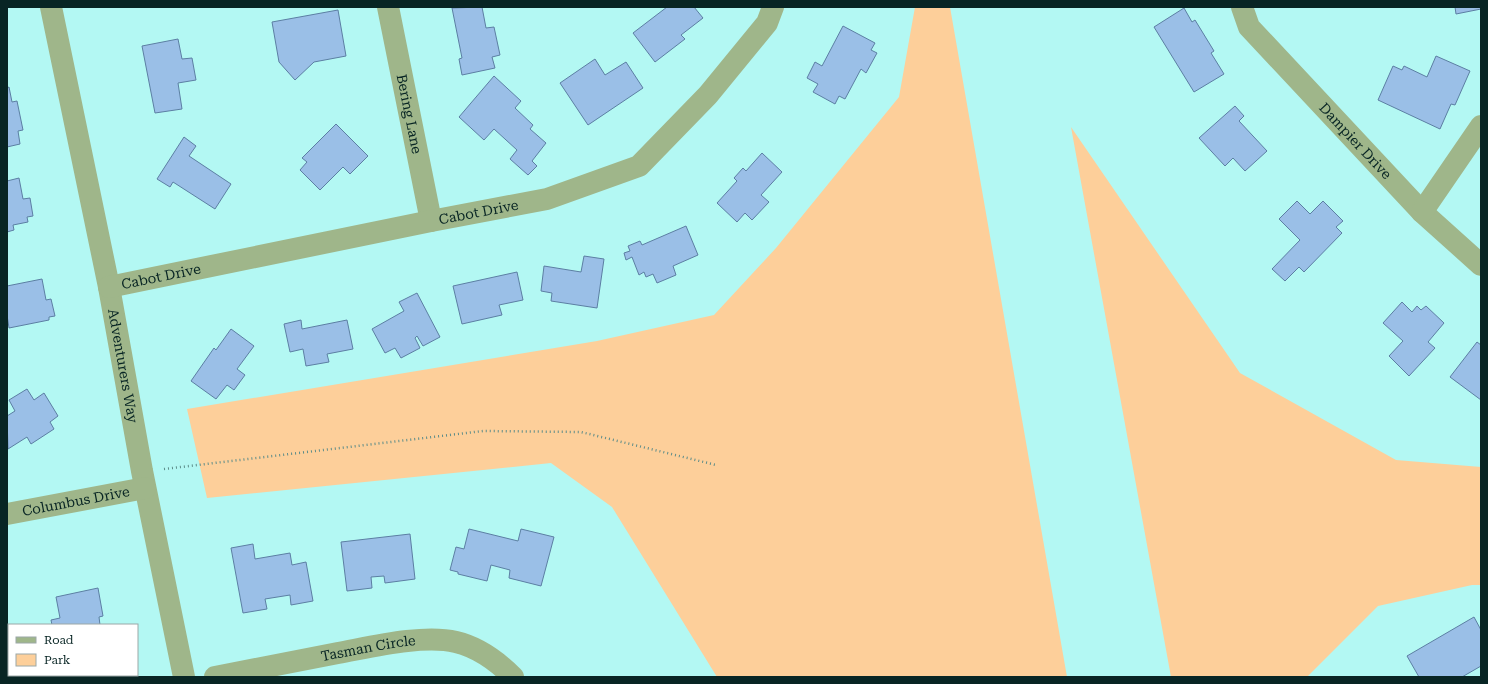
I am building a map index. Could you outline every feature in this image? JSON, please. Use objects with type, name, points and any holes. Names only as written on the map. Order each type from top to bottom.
[{"type":"street","name":"Adventurers Way","points":[[51,7],[110,287],[144,480],[184,677]]},
{"type":"street","name":"Bering Lane","points":[[388,7],[431,221]]},
{"type":"street","name":"Cabot Drive","points":[[110,287],[431,221],[547,199],[639,166],[708,95],[766,23],[773,7]]},
{"type":"street","name":"Dampier Drive","points":[[1242,7],[1250,27],[1422,212],[1481,264]]},
{"type":"street","points":[[1422,212],[1481,126]]},
{"type":"street","name":"Columbus Drive","points":[[7,514],[144,480]]},
{"type":"street","name":"Tasman Circle","points":[[215,677],[371,647],[434,640],[456,642],[481,652],[501,666],[513,677]]},
{"type":"path","points":[[144,480],[482,431],[581,432],[716,464]]},
{"type":"green space","points":[[915,7],[950,7],[1067,677],[717,677],[612,507],[551,463],[207,498],[187,409],[597,341],[714,315],[776,248],[899,97]]},
{"type":"green space","points":[[1071,127],[1240,373],[1396,460],[1481,467],[1481,585],[1472,585],[1378,606],[1307,677],[1171,677]]},
{"type":"building","points":[[482,7],[486,28],[494,27],[500,55],[492,57],[495,68],[462,75],[459,59],[462,58],[452,8]]},
{"type":"building","points":[[667,7],[694,7],[703,18],[681,35],[685,39],[655,62],[633,33]]},
{"type":"building","points":[[1455,7],[1481,7],[1481,9],[1456,14]]},
{"type":"building","points":[[1184,8],[1192,22],[1195,20],[1214,51],[1211,53],[1224,74],[1194,92],[1154,27]]},
{"type":"building","points":[[338,10],[346,56],[314,62],[295,80],[279,62],[272,22]]},
{"type":"building","points":[[843,26],[875,43],[871,50],[877,53],[866,73],[861,69],[845,99],[839,96],[835,104],[813,92],[818,84],[807,78],[815,62],[822,66]]},
{"type":"building","points":[[178,39],[182,59],[192,58],[196,80],[178,83],[182,109],[155,113],[142,46]]},
{"type":"building","points":[[1436,56],[1470,71],[1455,105],[1451,104],[1440,129],[1378,100],[1393,66],[1402,70],[1404,66],[1427,77]]},
{"type":"building","points":[[595,59],[605,75],[626,62],[643,88],[588,125],[560,83]]},
{"type":"building","points":[[494,76],[521,101],[515,108],[533,125],[530,129],[546,143],[532,161],[537,166],[528,175],[510,159],[517,150],[494,129],[484,140],[459,117]]},
{"type":"building","points":[[9,87],[12,102],[17,101],[23,130],[18,131],[20,144],[7,147],[7,88]]},
{"type":"building","points":[[1235,106],[1244,116],[1239,121],[1267,151],[1245,171],[1233,158],[1225,166],[1199,138]]},
{"type":"building","points":[[336,124],[368,156],[350,174],[343,167],[320,190],[300,170],[307,162],[302,158]]},
{"type":"building","points":[[184,137],[196,146],[189,156],[231,184],[215,209],[173,182],[170,187],[157,179]]},
{"type":"building","points":[[762,153],[782,172],[761,195],[769,202],[752,220],[745,213],[737,222],[717,203],[737,181],[734,178],[743,168],[746,171]]},
{"type":"building","points":[[19,178],[23,199],[30,198],[33,216],[27,217],[28,222],[13,225],[14,230],[7,232],[7,181]]},
{"type":"building","points":[[1297,201],[1310,214],[1323,201],[1343,221],[1336,227],[1342,233],[1304,272],[1299,267],[1285,281],[1272,269],[1300,240],[1279,219]]},
{"type":"building","points":[[686,226],[698,255],[673,266],[676,275],[657,283],[653,274],[646,277],[644,272],[639,275],[632,257],[626,260],[624,253],[630,251],[628,246],[640,241],[642,245]]},
{"type":"building","points":[[584,256],[604,259],[597,308],[551,301],[552,293],[541,291],[544,266],[581,272]]},
{"type":"building","points":[[517,272],[523,300],[499,305],[502,315],[462,324],[453,286]]},
{"type":"building","points":[[42,279],[46,300],[51,299],[55,316],[49,317],[49,320],[9,328],[7,315],[7,286]]},
{"type":"building","points":[[417,293],[440,337],[423,346],[417,336],[415,338],[420,348],[401,358],[395,348],[385,353],[372,329],[404,311],[399,302]]},
{"type":"building","points":[[1402,302],[1412,312],[1417,306],[1421,310],[1426,306],[1444,323],[1428,342],[1435,348],[1409,376],[1389,356],[1403,341],[1383,323]]},
{"type":"building","points":[[301,320],[302,329],[347,320],[353,349],[327,354],[329,362],[306,366],[303,349],[290,352],[284,324]]},
{"type":"building","points":[[231,329],[254,346],[237,369],[245,375],[234,390],[227,385],[216,399],[191,381],[214,348],[216,350]]},
{"type":"building","points":[[1477,342],[1481,345],[1481,400],[1450,377]]},
{"type":"building","points":[[27,389],[34,400],[44,393],[58,416],[50,422],[54,429],[31,444],[27,437],[8,449],[7,416],[15,411],[9,400]]},
{"type":"building","points":[[469,529],[518,541],[521,529],[554,537],[541,586],[509,578],[510,570],[491,565],[487,581],[458,574],[458,572],[450,570],[456,547],[464,549]]},
{"type":"building","points":[[410,534],[415,579],[385,583],[384,576],[371,577],[372,588],[347,591],[341,542]]},
{"type":"building","points":[[253,544],[255,559],[290,553],[292,565],[306,562],[313,601],[291,605],[290,595],[265,599],[267,609],[243,613],[231,548]]},
{"type":"building","points":[[98,588],[103,616],[99,617],[100,624],[52,624],[51,620],[60,618],[56,597]]},
{"type":"building","points":[[1474,617],[1481,630],[1481,666],[1462,677],[1419,677],[1407,656]]}]
